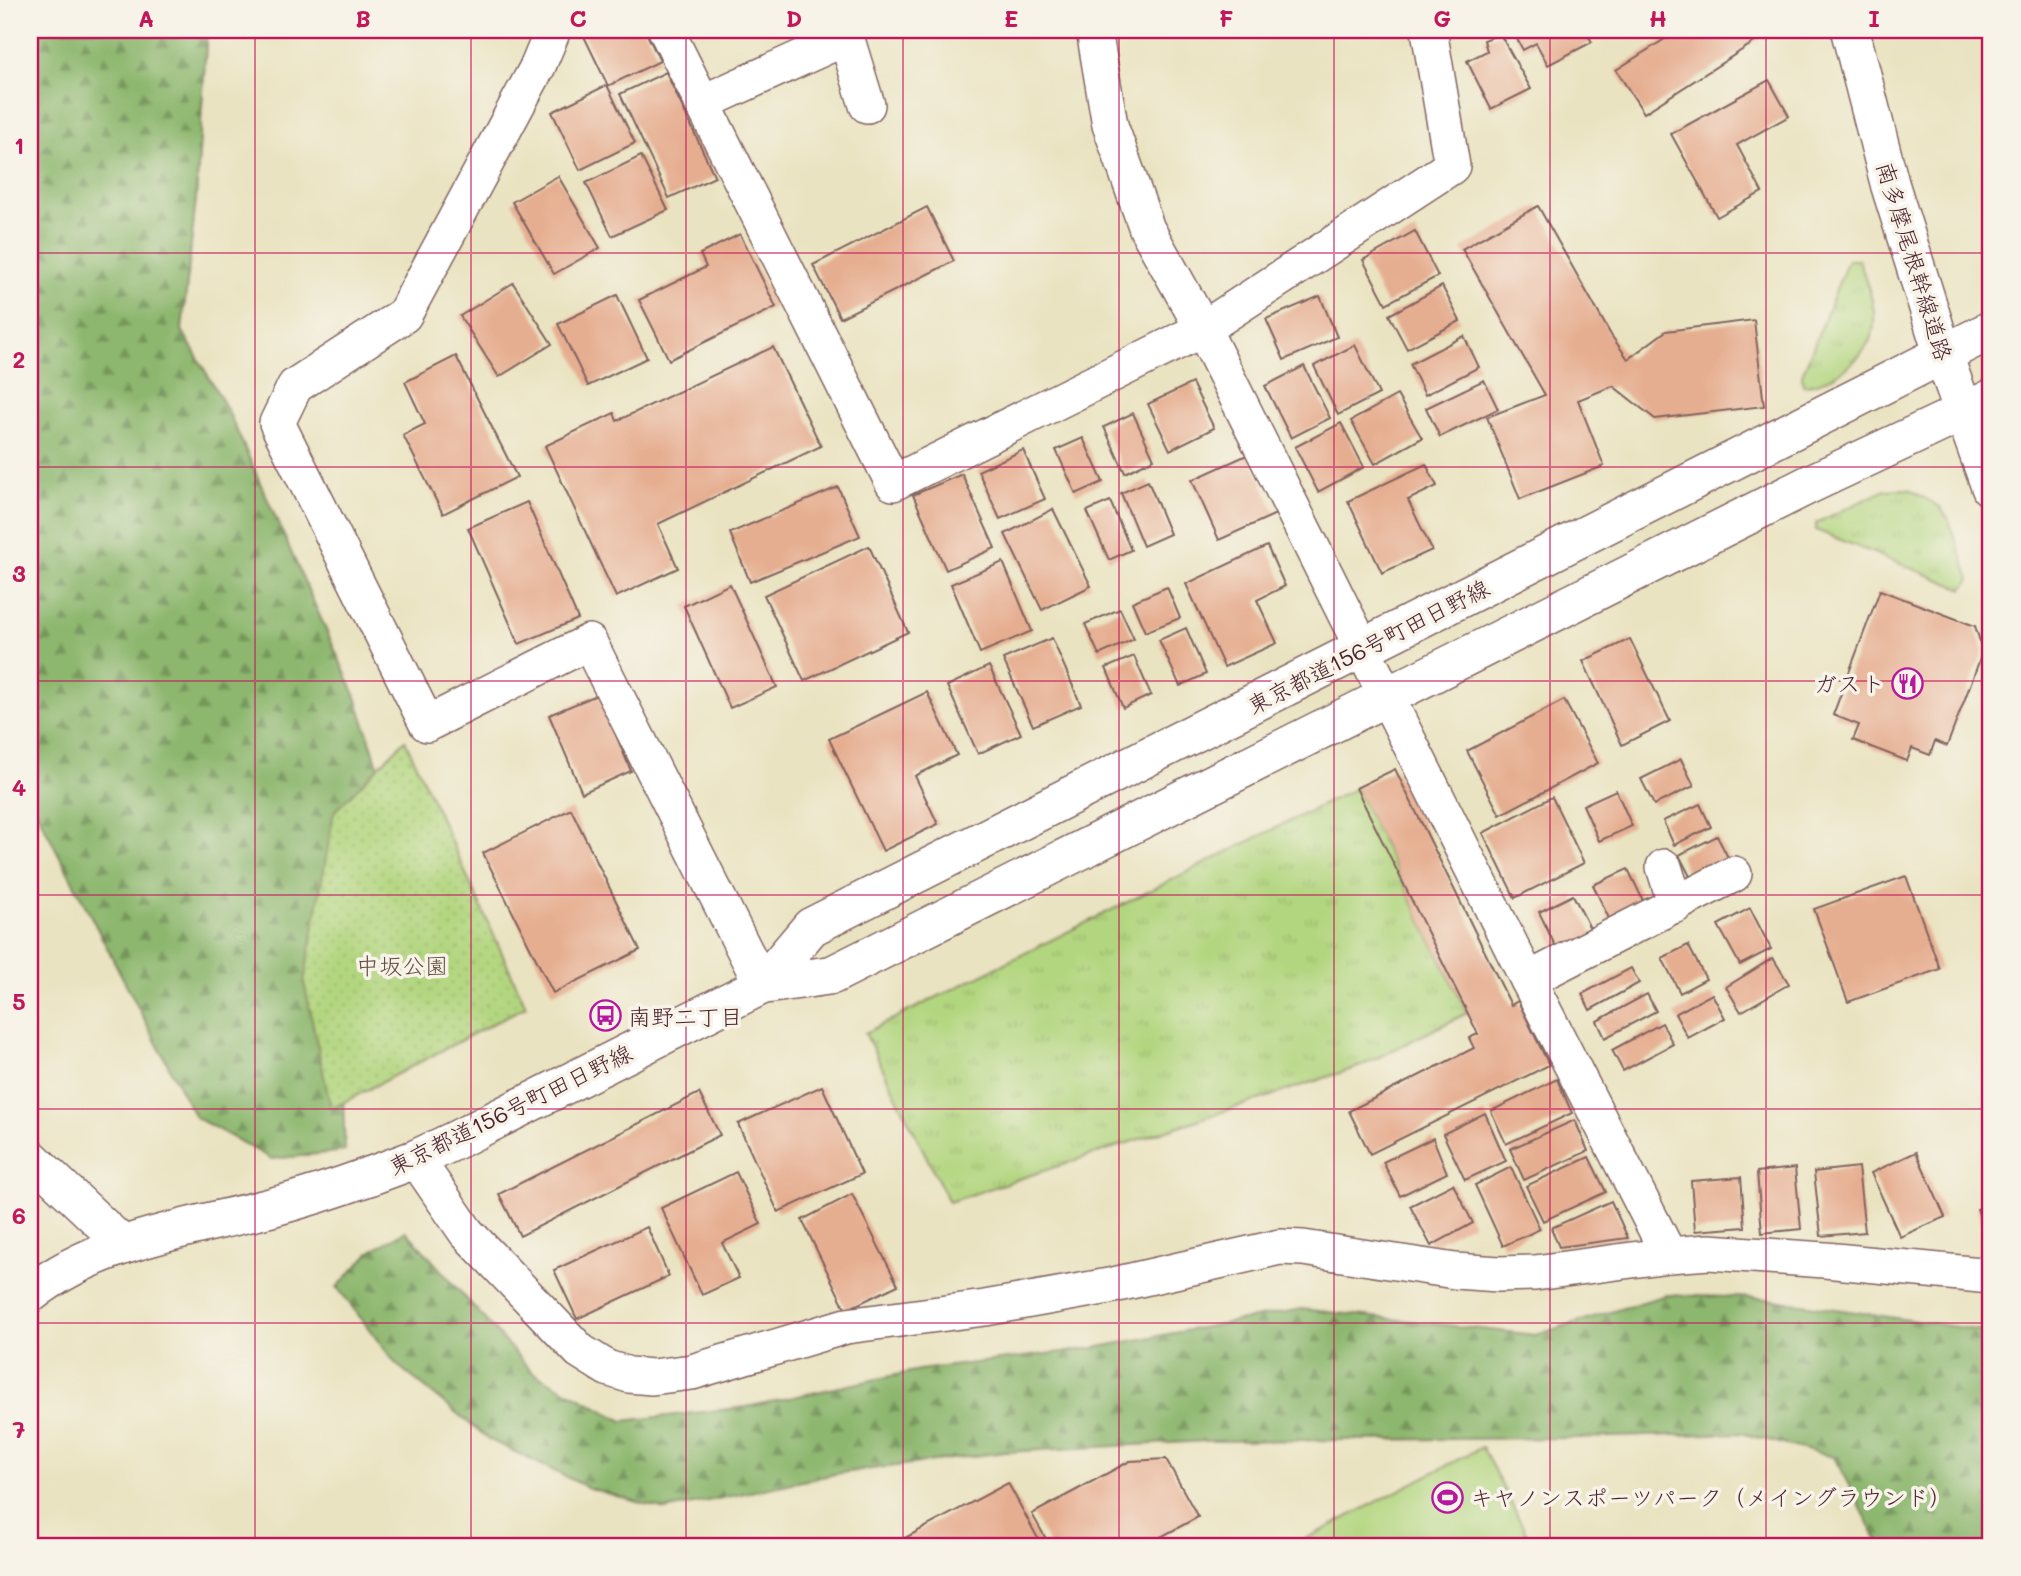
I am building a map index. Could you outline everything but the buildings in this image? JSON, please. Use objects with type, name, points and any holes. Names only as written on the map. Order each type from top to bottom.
[{"type":"main road","name":"南多摩尾根幹線道路","points":[[1850,30],[1890,185],[1943,354],[1977,405],[1991,488]]},
{"type":"main road","name":"東京都道156号町田日野線","points":[[762,985],[811,926],[1991,330]]},
{"type":"main road","name":"東京都道156号町田日野線","points":[[30,1294],[73,1267],[125,1246],[296,1200],[415,1159],[762,985],[832,975],[1810,484],[1977,405]]},
{"type":"street","points":[[553,30],[538,66],[404,315],[295,386],[277,423],[427,724],[589,642],[762,985]]},
{"type":"street","points":[[666,30],[893,483],[1203,329],[1452,166],[1429,30]]},
{"type":"street","points":[[1094,30],[1110,125],[1147,229],[1203,329],[1528,980],[1669,1255]]},
{"type":"street","points":[[702,103],[846,34],[867,106]]},
{"type":"street","points":[[1664,867],[1676,905]]},
{"type":"street","points":[[1528,980],[1734,874]]},
{"type":"street","points":[[30,1156],[125,1246]]},
{"type":"street","points":[[415,1159],[466,1233],[580,1351],[607,1368],[629,1375],[652,1377],[692,1372],[846,1326],[985,1308],[1109,1286],[1280,1247],[1499,1275],[1709,1252],[1991,1276]]},
{"type":"green space","points":[[30,30],[207,30],[196,199],[182,330],[228,411],[356,697],[393,811],[336,918],[345,1151],[272,1159],[195,1117],[30,799]]},
{"type":"green space","points":[[1848,260],[1859,260],[1870,292],[1874,320],[1872,333],[1858,358],[1843,370],[1824,380],[1803,385],[1802,375]]},
{"type":"green space","points":[[1909,489],[1940,507],[1949,521],[1970,580],[1963,589],[1816,530],[1816,523],[1885,490]]},
{"type":"green space","name":"中坂公園","points":[[405,740],[526,1006],[331,1109],[304,982],[334,812]]},
{"type":"green space","points":[[1356,788],[1467,1013],[1361,1066],[949,1202],[865,1033]]},
{"type":"green space","points":[[406,1231],[532,1372],[623,1421],[747,1407],[919,1370],[1094,1348],[1302,1309],[1535,1335],[1666,1295],[1761,1298],[1991,1332],[1991,1546],[1881,1546],[1834,1457],[1740,1433],[1580,1438],[1207,1441],[1005,1452],[840,1473],[665,1510],[589,1488],[490,1440],[396,1364],[337,1287],[371,1251]]},
{"type":"green space","name":"キヤノンスポーツパーク（メイングラウンド）","points":[[1482,1447],[1533,1546],[1292,1546]]},
{"type":"place","name":"ガスト","points":[[1908,683]]},
{"type":"place","name":"南野二丁目","points":[[605,1016]]},
{"type":"place","name":"キヤノンスポーツパーク（メイングラウンド）","points":[[1447,1497]]}]
